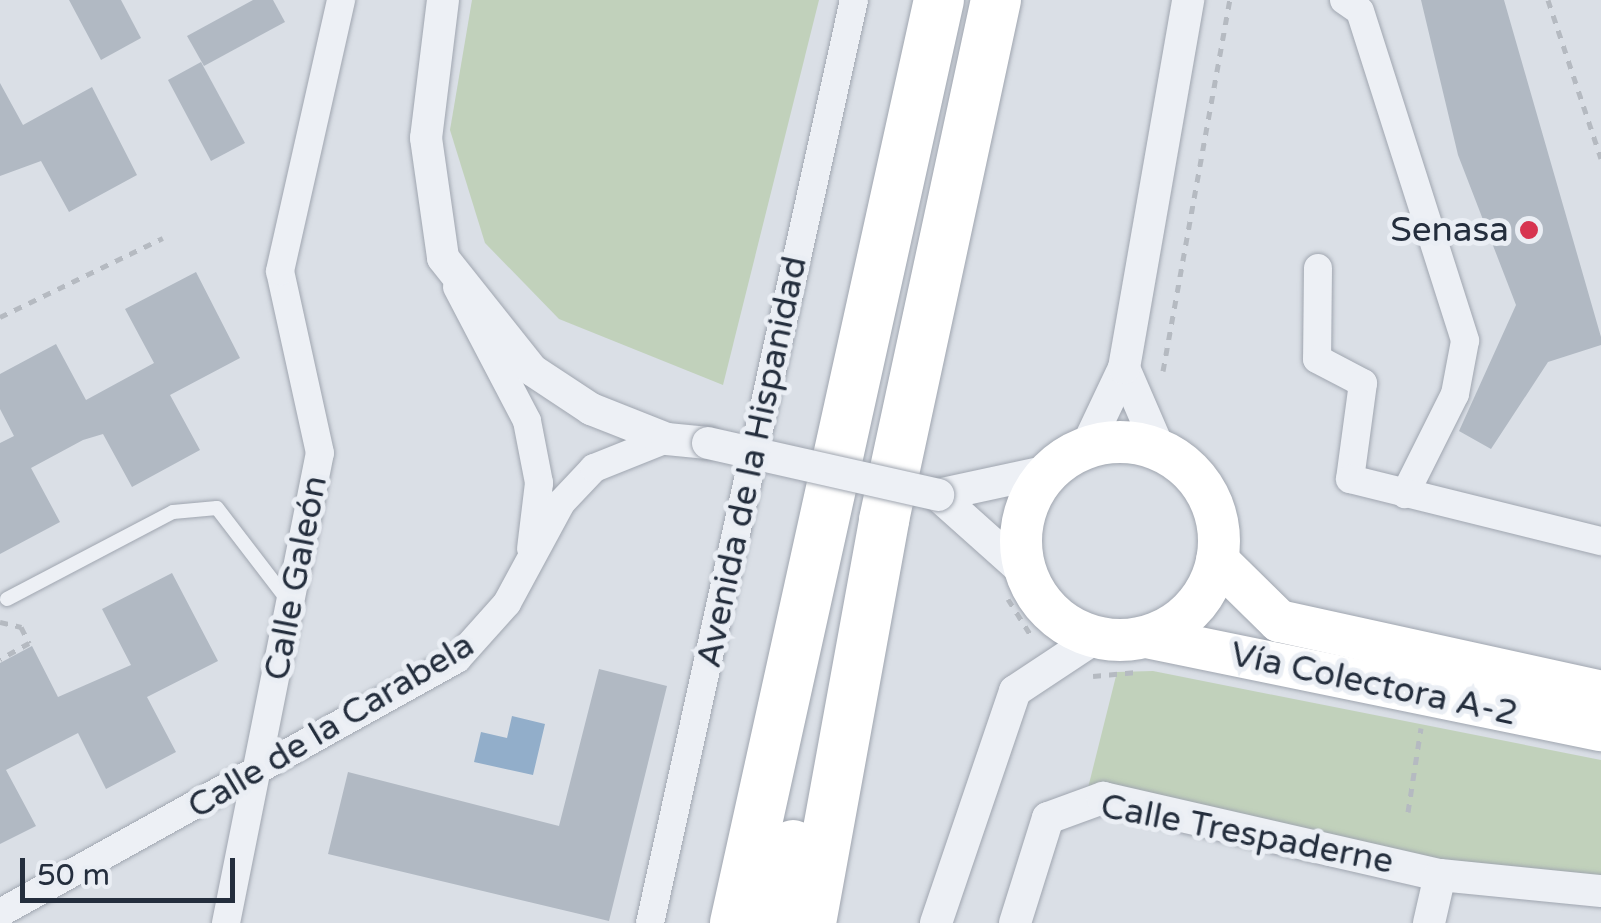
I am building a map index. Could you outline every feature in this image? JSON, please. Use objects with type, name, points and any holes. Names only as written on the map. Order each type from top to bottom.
[{"type":"highway","points":[[735,923],[940,0]]},
{"type":"highway","points":[[811,923],[884,520],[992,17]]},
{"type":"highway","points":[[775,923],[884,520]]},
{"type":"main road","points":[[1086,448],[1159,450],[1201,483],[1219,533],[1218,560],[1193,609],[1146,637],[1095,638],[1051,614],[1024,572],[1028,501],[1049,471],[1086,448]]},
{"type":"main road","name":"Vía Colectora A-2","points":[[1218,560],[1280,621],[1601,692]]},
{"type":"main road","name":"Vía Colectora A-2","points":[[1146,637],[1601,730]]},
{"type":"street","name":"Calle Galeón","points":[[226,923],[252,780],[294,607],[320,454],[280,271],[342,0]]},
{"type":"street","name":"Calle de la Carabela","points":[[443,0],[426,138],[433,210],[444,258],[528,421],[539,483],[530,566]]},
{"type":"street","name":"Avenida de la Hispanidad","points":[[650,923],[854,0]]},
{"type":"street","points":[[1086,448],[1124,368],[1188,0]]},
{"type":"street","points":[[1344,0],[1360,11],[1465,342],[1455,394],[1405,494]]},
{"type":"street","name":"Calle de la Carabela","points":[[433,210],[505,319],[544,358],[598,394],[708,443]]},
{"type":"street","name":"Calle de la Carabela","points":[[444,258],[532,370],[591,409],[668,439],[708,443]]},
{"type":"street","points":[[1318,268],[1316,359],[1363,383],[1350,480],[1601,542]]},
{"type":"street","points":[[1124,368],[1159,450]]},
{"type":"street","name":"Calle de la Carabela","points":[[5,907],[252,780],[456,659],[530,566],[561,503],[594,468],[668,439]]},
{"type":"street","points":[[708,443],[938,495],[1049,471]]},
{"type":"street","points":[[938,495],[1024,572]]},
{"type":"street","points":[[936,923],[1015,691],[1095,638]]},
{"type":"street","name":"Calle Trespaderne","points":[[1015,923],[1048,818],[1103,798],[1440,875],[1601,891]]},
{"type":"street","name":"Calle Trespaderne","points":[[1429,923],[1440,875]]},
{"type":"lane","points":[[8,599],[173,512],[217,508],[294,607]]},
{"type":"path","points":[[1163,371],[1230,0]]},
{"type":"path","points":[[1548,0],[1601,158]]},
{"type":"path","points":[[0,317],[163,238]]},
{"type":"path","points":[[0,622],[21,627],[30,644],[0,659]]},
{"type":"path","points":[[1408,812],[1422,725]]},
{"type":"green space","points":[[472,0],[819,0],[723,385],[559,319],[485,243],[450,130]]},
{"type":"green space","points":[[1153,671],[1601,760],[1601,879],[1427,859],[1088,788],[1117,672]]},
{"type":"water","points":[[512,716],[545,724],[533,775],[474,762],[481,732],[507,738]]},
{"type":"building","points":[[69,0],[121,0],[141,38],[101,60]]},
{"type":"building","points":[[253,0],[273,0],[285,22],[204,66],[187,36]]},
{"type":"building","name":"Senasa","points":[[1421,0],[1504,0],[1601,337],[1601,345],[1548,362],[1491,449],[1459,431],[1516,305],[1458,155]]},
{"type":"building","points":[[201,62],[245,143],[211,161],[168,80]]},
{"type":"building","points":[[0,83],[23,125],[92,87],[137,175],[69,212],[41,161],[0,176]]},
{"type":"building","points":[[196,272],[240,358],[170,395],[200,450],[132,487],[103,434],[83,440],[31,468],[60,522],[0,554],[0,443],[14,436],[0,409],[0,374],[56,344],[86,400],[154,363],[125,309]]},
{"type":"building","points":[[172,573],[218,661],[147,697],[176,752],[106,789],[78,733],[6,770],[36,826],[0,844],[0,663],[32,646],[58,697],[131,665],[102,609]]},
{"type":"building","points":[[599,669],[667,686],[609,921],[328,854],[348,772],[559,826]]},
{"type":"place","name":"Senasa","points":[[1529,230]]}]
